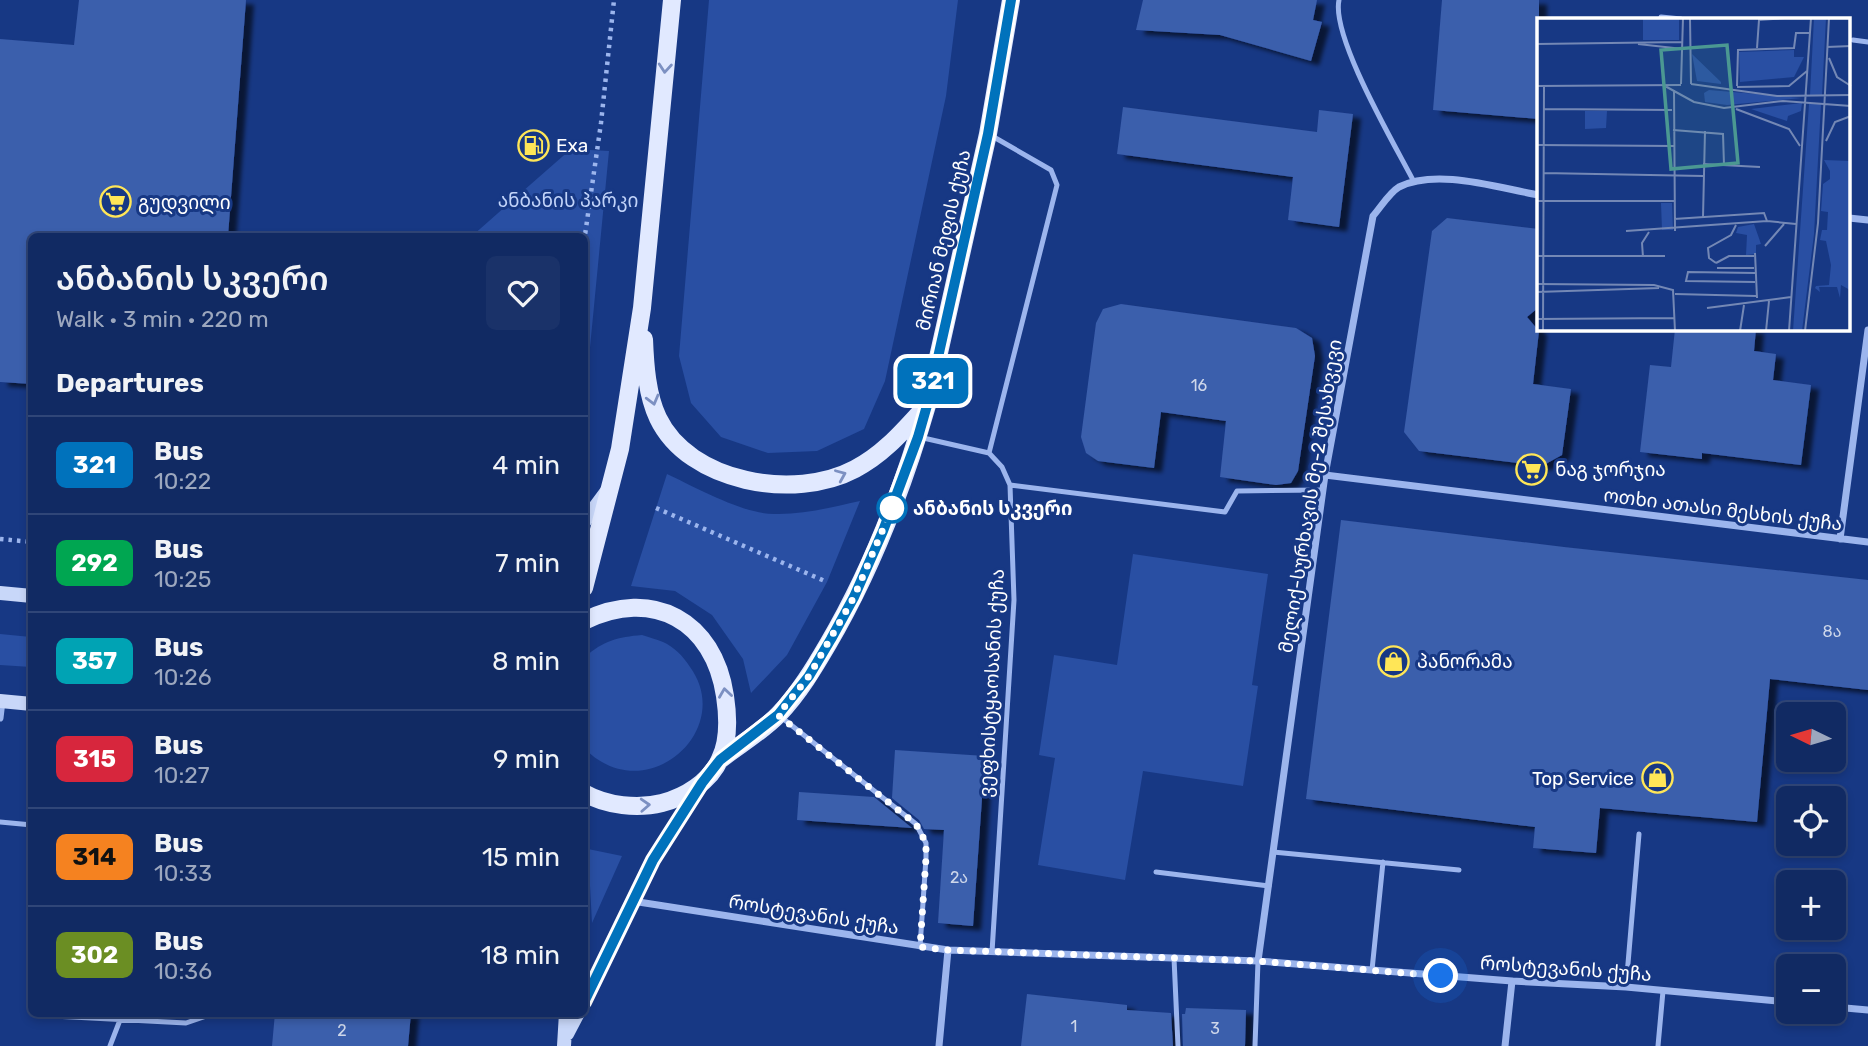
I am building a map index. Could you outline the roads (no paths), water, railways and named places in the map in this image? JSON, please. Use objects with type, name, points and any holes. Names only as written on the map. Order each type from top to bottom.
[{"type":"main road","points":[[588,572],[620,449],[642,308],[672,0]]},
{"type":"main road","name":"მირიან მეფის ქუჩა","points":[[720,760],[778,715],[809,676],[854,597],[883,531],[928,402],[988,134],[1011,0]]},
{"type":"main road","points":[[642,308],[651,399],[658,418],[684,450],[712,468],[741,479],[766,485],[796,486],[835,478],[855,469],[892,443],[928,402]]},
{"type":"main road","points":[[588,517],[610,487]]},
{"type":"main road","points":[[0,593],[28,596]]},
{"type":"main road","points":[[588,619],[626,608],[651,610],[672,615],[693,628],[711,648],[722,675],[727,711],[726,739],[720,760],[702,783],[653,860],[588,995]]},
{"type":"main road","points":[[1,701],[28,704]]},
{"type":"main road","points":[[588,794],[619,805],[649,806],[677,799],[702,783]]},
{"type":"main road","points":[[564,1042],[566,1017]]},
{"type":"main road","points":[[564,1042],[576,1017]]},
{"type":"street","name":"მელიქ-სურხავის მე-2 შესახვევი","points":[[1258,961],[1325,475],[1373,216],[1396,189],[1414,182],[1442,178],[1537,195]]},
{"type":"street","points":[[1850,218],[1868,220]]},
{"type":"street","points":[[1840,539],[1868,330]]},
{"type":"street","name":"ოთხი ათასი მესხის ქუჩა","points":[[1325,475],[1868,542]]},
{"type":"street","points":[[0,718],[1,701]]},
{"type":"street","name":"როსტევანის ქუჩა","points":[[632,900],[948,950],[1258,961],[1511,981],[1626,987],[1776,1001]]},
{"type":"street","points":[[939,1046],[948,950]]},
{"type":"street","points":[[1505,1046],[1511,981]]},
{"type":"street","points":[[1846,1008],[1868,1010]]},
{"type":"lane","points":[[1339,0],[1337,9],[1347,51],[1414,182]]},
{"type":"lane","points":[[1661,17],[1671,18]]},
{"type":"lane","points":[[1853,40],[1868,42]]},
{"type":"lane","points":[[988,134],[1051,170],[1057,185],[989,453]]},
{"type":"lane","points":[[918,437],[989,453],[1002,467],[1010,485],[1225,512],[1237,491],[1323,490]]},
{"type":"lane","name":"ვეფხისტყაოსანის ქუჩა","points":[[992,952],[1014,600],[1010,485]]},
{"type":"lane","points":[[778,715],[916,824],[926,843],[920,947]]},
{"type":"lane","points":[[0,822],[28,825]]},
{"type":"lane","points":[[1626,987],[1639,834]]},
{"type":"lane","points":[[1273,852],[1459,870]]},
{"type":"lane","points":[[1372,970],[1383,862]]},
{"type":"lane","points":[[1156,873],[1269,886]]},
{"type":"lane","points":[[1174,958],[1178,1046]]},
{"type":"lane","points":[[1255,1046],[1258,961]]},
{"type":"lane","points":[[1658,1046],[1662,991]]},
{"type":"lane","points":[[70,1017],[186,1024],[204,1017]]},
{"type":"lane","points":[[110,1046],[120,1020]]},
{"type":"place","name":"Exa","points":[[533,145]]},
{"type":"place","name":"გუდვილი","points":[[115,202]]},
{"type":"place","name":"ნაგ ჯორჯია","points":[[1532,469]]},
{"type":"place","name":"ანბანის სკვერი","points":[[892,508]]},
{"type":"place","name":"პანორამა","points":[[1394,661]]},
{"type":"place","name":"Top Service","points":[[1657,778]]},
{"type":"park label","name":"ანბანის პარკი","points":[[568,200]]}]
